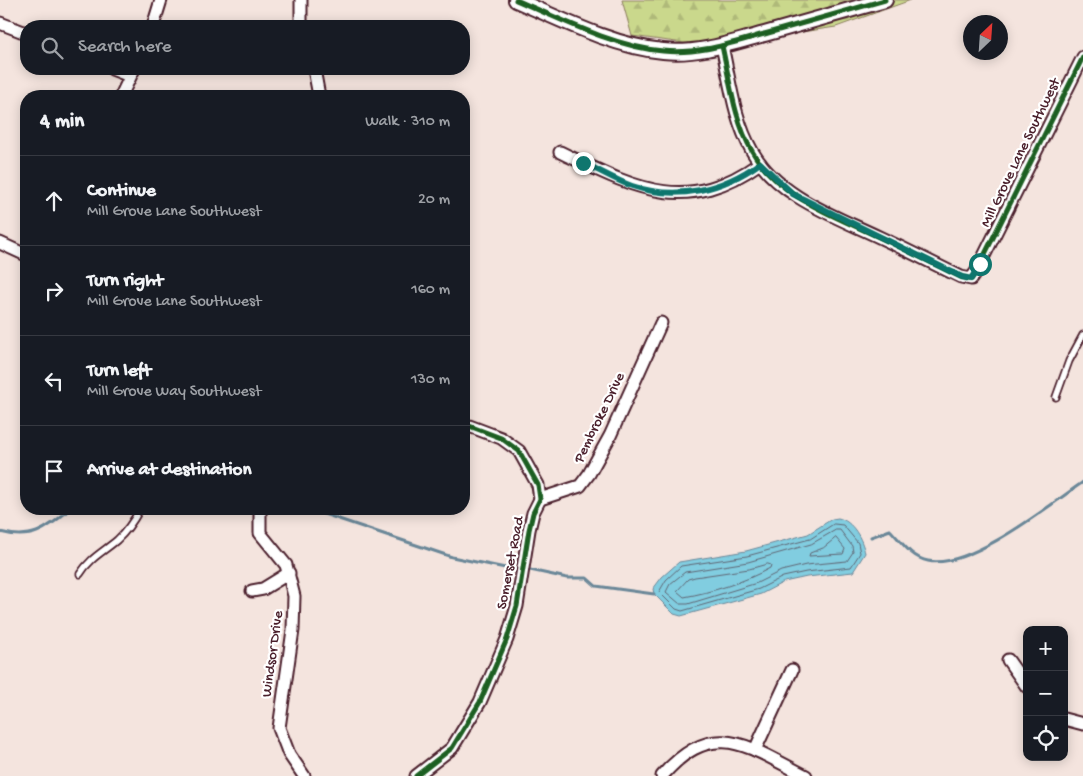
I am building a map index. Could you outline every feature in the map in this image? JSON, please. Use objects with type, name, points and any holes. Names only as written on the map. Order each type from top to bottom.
[{"type":"street","points":[[155,20],[161,0]]},
{"type":"street","points":[[300,0],[301,20]]},
{"type":"street","points":[[516,0],[597,34],[643,48],[684,52],[722,46],[885,0]]},
{"type":"street","points":[[0,23],[20,31]]},
{"type":"street","name":"Mill Grove Lane Southwest","points":[[722,46],[739,121],[746,140],[760,163],[793,194],[952,273],[971,279],[1083,57]]},
{"type":"street","points":[[124,90],[131,75]]},
{"type":"street","points":[[315,75],[318,90]]},
{"type":"street","points":[[560,152],[632,185],[670,192],[700,191],[713,188],[740,177],[760,163]]},
{"type":"street","points":[[0,243],[20,252]]},
{"type":"street","name":"Pembroke Drive","points":[[540,498],[580,486],[592,469],[610,436],[661,323]]},
{"type":"street","points":[[470,426],[501,438],[519,451],[538,485],[540,498]]},
{"type":"street","name":"Somerset Road","points":[[416,776],[452,748],[480,702],[507,639],[517,606],[529,530],[533,513],[540,498]]},
{"type":"street","name":"Windsor Drive","points":[[260,515],[260,533],[290,573],[295,614],[279,728],[289,754],[304,776]]},
{"type":"street","points":[[252,591],[263,589],[290,573]]},
{"type":"street","points":[[1008,660],[1023,681]]},
{"type":"street","points":[[755,750],[792,670]]},
{"type":"street","points":[[1068,720],[1083,724]]},
{"type":"street","points":[[662,776],[684,753],[694,747],[713,741],[755,750],[806,776]]},
{"type":"lane","points":[[1056,396],[1069,361],[1083,335]]},
{"type":"lane","points":[[80,574],[92,557],[117,540],[130,527],[137,515]]},
{"type":"green space","points":[[622,0],[911,0],[836,27],[706,46],[632,36]]},
{"type":"water","points":[[838,518],[848,523],[856,531],[864,548],[865,553],[853,572],[807,577],[784,582],[761,594],[681,616],[674,614],[654,594],[653,589],[662,577],[679,562],[746,551],[808,534],[832,519]]},
{"type":"waterway","points":[[871,537],[890,530],[916,556],[928,561],[945,561],[965,556],[1008,534],[1083,482]]},
{"type":"waterway","points":[[0,532],[21,535],[30,534],[46,527],[63,515]]},
{"type":"waterway","points":[[327,515],[452,557],[515,570]]},
{"type":"waterway","points":[[530,570],[567,578],[587,578],[596,586],[654,594]]},
{"type":"cycle path","points":[[516,0],[607,38],[645,48],[676,52],[729,44],[885,0]]},
{"type":"cycle path","points":[[722,46],[733,100],[746,139],[763,167],[777,181],[792,193],[826,213],[961,277],[971,279],[1083,57]]},
{"type":"cycle path","points":[[416,776],[452,748],[480,702],[507,639],[517,606],[529,530],[533,513],[540,499],[538,485],[519,451],[501,438],[470,426]]},
{"type":"route","points":[[583,163],[632,185],[655,192],[686,192],[713,188],[740,177],[760,163],[793,194],[962,277],[971,279],[980,264]]}]
